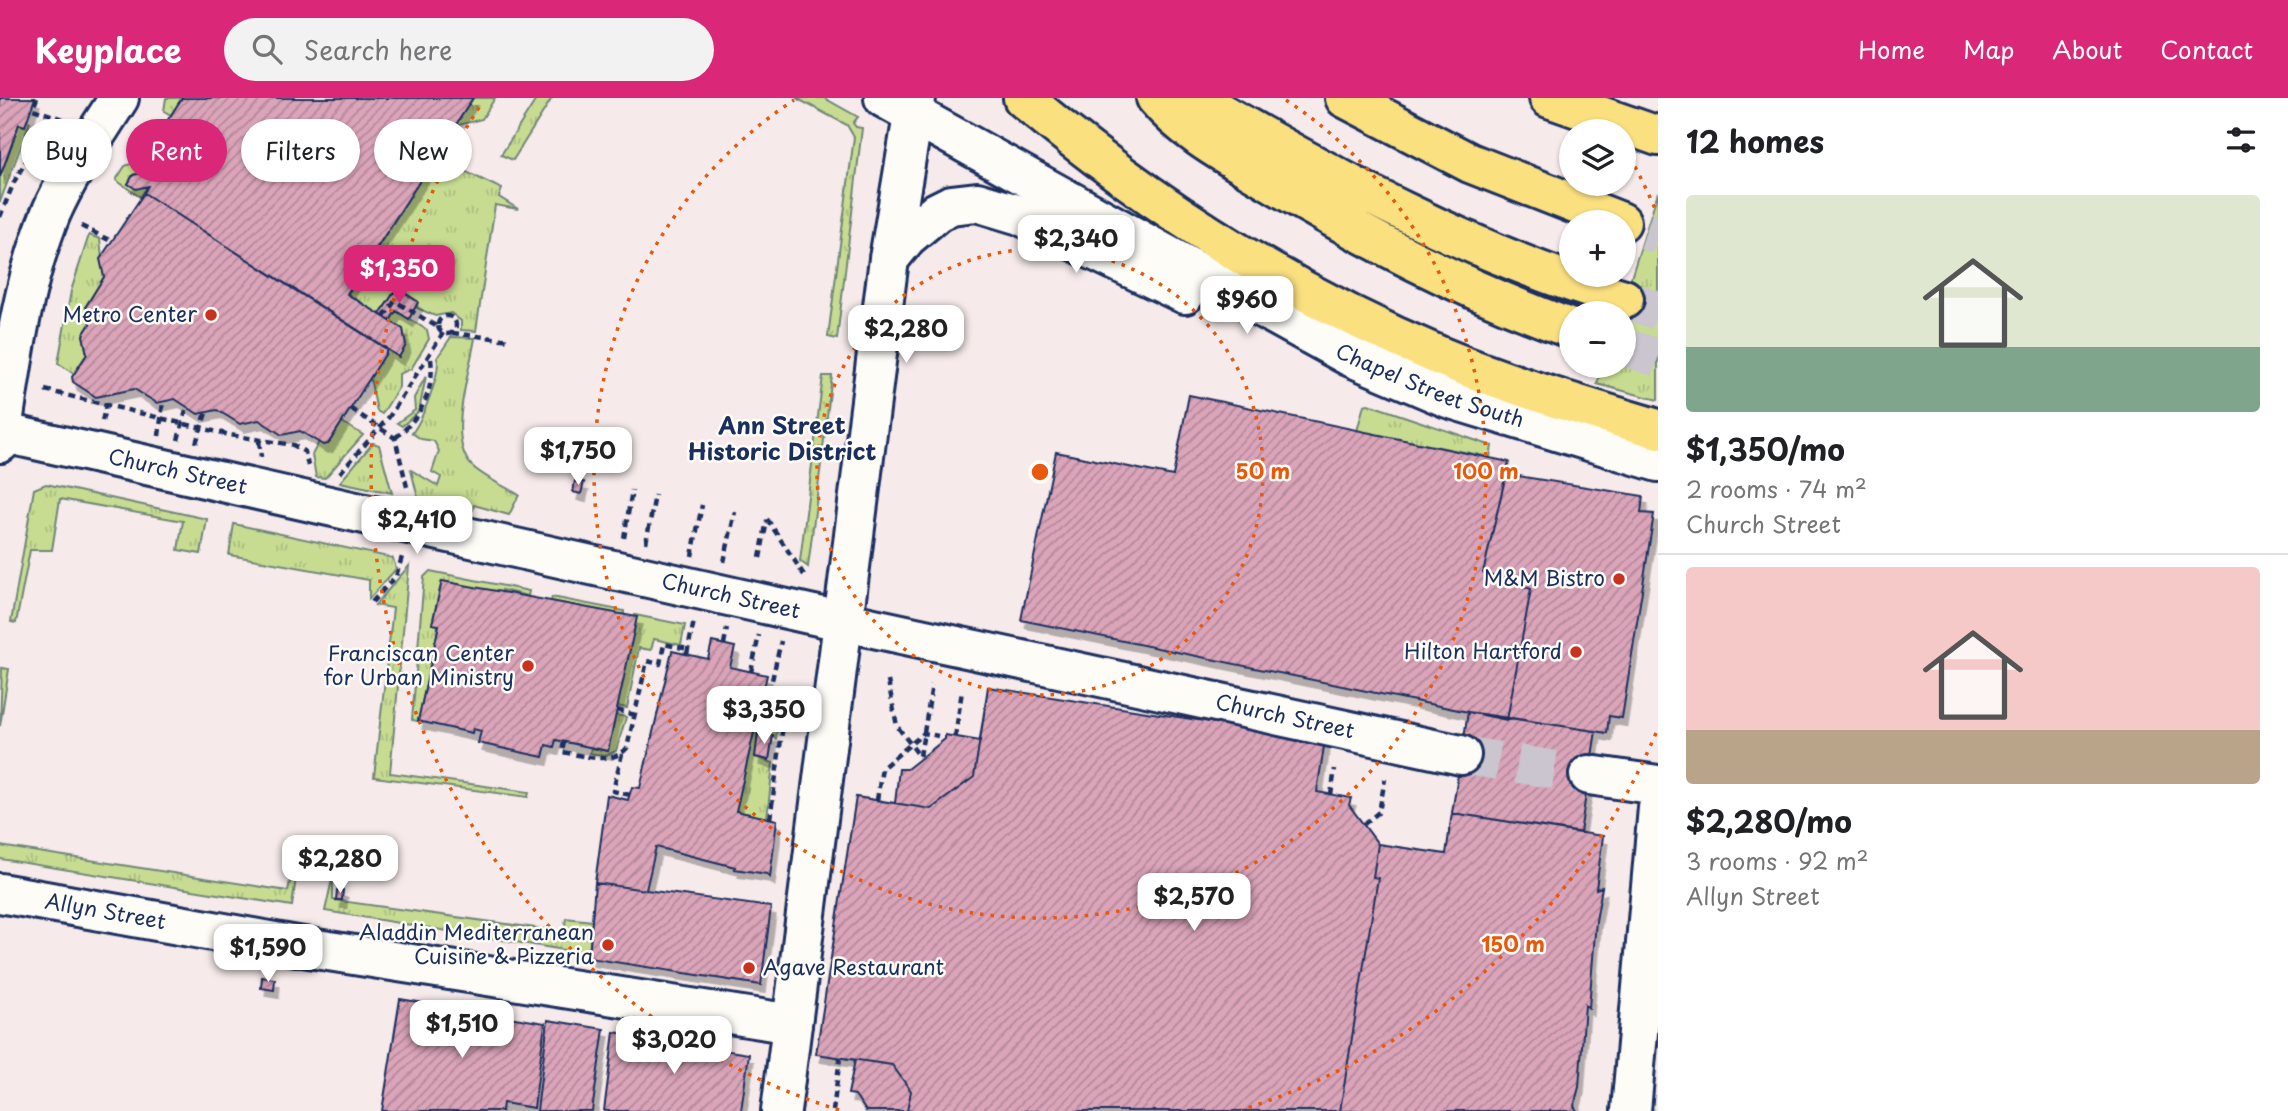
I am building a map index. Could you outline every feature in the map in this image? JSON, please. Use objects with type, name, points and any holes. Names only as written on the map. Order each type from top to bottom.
[{"type":"highway","points":[[1023,98],[1166,207],[1234,250],[1331,305],[1470,368],[1658,429]]},
{"type":"highway","points":[[1156,98],[1176,118],[1214,146],[1350,227],[1466,287],[1559,324]]},
{"type":"highway","points":[[1195,98],[1356,187],[1450,233],[1556,277],[1625,299]]},
{"type":"highway","points":[[1345,98],[1470,163],[1589,210]]},
{"type":"highway","points":[[1549,98],[1658,136]]},
{"type":"street","points":[[1,435],[23,305],[45,229],[67,181],[119,98]]},
{"type":"street","points":[[781,1111],[889,259],[905,103]]},
{"type":"street","name":"Chapel Street South","points":[[905,103],[1259,309],[1349,356],[1438,394],[1658,462]]},
{"type":"street","points":[[889,259],[907,237],[936,212],[957,204],[977,202],[1020,215],[1187,295],[1259,309]]},
{"type":"street","name":"Church Street","points":[[1,435],[1461,755]]},
{"type":"street","points":[[1589,775],[1658,785]]},
{"type":"street","points":[[1631,1111],[1658,808]]},
{"type":"street","name":"Allyn Street","points":[[0,893],[297,946],[792,1024]]},
{"type":"path","points":[[37,98],[33,109],[62,119]]},
{"type":"path","points":[[9,220],[0,217],[21,170]]},
{"type":"path","points":[[81,226],[111,241]]},
{"type":"path","points":[[384,317],[395,301],[441,331],[510,340]]},
{"type":"path","points":[[333,480],[380,427],[430,353],[441,331],[442,317],[451,317],[456,326],[452,333]]},
{"type":"path","points":[[395,438],[421,413],[429,386],[430,353]]},
{"type":"path","points":[[45,390],[219,433],[293,445],[305,452],[310,475]]},
{"type":"path","points":[[160,431],[163,402]]},
{"type":"path","points":[[179,435],[187,407]]},
{"type":"path","points":[[351,409],[395,438],[410,501]]},
{"type":"path","points":[[197,438],[205,412]]},
{"type":"path","points":[[218,439],[219,433]]},
{"type":"path","points":[[625,530],[632,490]]},
{"type":"path","points":[[648,534],[655,495]]},
{"type":"path","points":[[694,544],[702,505]]},
{"type":"path","points":[[727,551],[735,512]]},
{"type":"path","points":[[760,558],[768,519],[806,578]]},
{"type":"path","points":[[372,602],[396,576],[402,556]]},
{"type":"path","points":[[630,795],[613,791],[622,754],[627,748],[647,661],[660,664],[664,644],[687,652],[694,620]]},
{"type":"path","points":[[724,644],[727,628]]},
{"type":"path","points":[[751,672],[759,635]]},
{"type":"path","points":[[771,819],[787,696],[769,693],[780,646]]},
{"type":"path","points":[[888,681],[897,726],[920,757],[932,685]]},
{"type":"path","points":[[955,737],[962,691]]},
{"type":"path","points":[[617,710],[635,715]]},
{"type":"path","points":[[877,800],[882,768],[924,733],[938,736]]},
{"type":"path","points":[[564,742],[562,752],[601,758],[622,754]]},
{"type":"path","points":[[1331,795],[1335,769]]},
{"type":"path","points":[[1364,824],[1380,812],[1385,779]]},
{"type":"path","points":[[834,1111],[841,1058]]},
{"type":"green space","points":[[166,98],[182,98],[171,115],[164,111]]},
{"type":"green space","points":[[473,98],[495,98],[482,119],[472,122],[472,119],[460,119]]},
{"type":"green space","points":[[537,98],[552,98],[513,160],[501,155]]},
{"type":"green space","points":[[796,98],[824,98],[858,117],[853,123],[862,128],[837,339],[828,337],[854,137],[847,125]]},
{"type":"green space","points":[[19,124],[21,146],[0,202],[0,177]]},
{"type":"green space","points":[[125,166],[128,184],[148,186],[140,197],[116,180]]},
{"type":"green space","points":[[472,175],[502,189],[499,197],[518,209],[495,205],[476,331],[461,330],[461,321],[451,313],[435,316],[417,308],[418,301],[397,288],[380,314],[348,294],[419,182],[472,182]]},
{"type":"green space","points":[[1658,192],[1658,400],[1597,384],[1599,378],[1636,378],[1636,301],[1624,301],[1628,287],[1636,287],[1636,262]]},
{"type":"green space","points":[[89,235],[100,239],[104,277],[86,306],[90,324],[83,335],[87,354],[74,374],[58,363],[71,291]]},
{"type":"green space","points":[[396,311],[427,330],[429,339],[411,369],[399,374],[399,387],[382,414],[377,411],[370,378],[386,353],[386,348],[399,356],[406,345],[403,329],[390,321]]},
{"type":"green space","points":[[451,337],[475,338],[460,423],[464,454],[477,470],[519,495],[509,515],[474,505],[473,510],[418,498],[411,470],[438,486],[441,477],[432,472],[439,451],[434,441],[421,439],[412,433],[430,396],[437,373],[437,358]]},
{"type":"green space","points":[[426,376],[419,411],[402,426],[397,423],[415,410],[414,398]]},
{"type":"green space","points":[[823,376],[832,376],[808,567],[800,561]]},
{"type":"green space","points":[[1368,404],[1492,446],[1490,457],[1357,431],[1364,405]]},
{"type":"green space","points":[[342,422],[363,435],[325,478],[316,477],[312,455],[319,442],[328,444]]},
{"type":"green space","points":[[373,443],[379,445],[392,493],[340,482]]},
{"type":"green space","points":[[46,484],[207,519],[201,554],[178,550],[183,521],[60,499],[52,550],[30,550],[16,623],[11,622],[34,489]]},
{"type":"green space","points":[[234,524],[393,558],[396,569],[369,599],[369,580],[229,555]]},
{"type":"green space","points":[[409,566],[390,773],[529,792],[528,797],[374,777],[393,608],[375,605]]},
{"type":"green space","points":[[430,571],[529,591],[528,596],[502,590],[501,594],[442,581],[432,624],[439,625],[418,721],[412,720],[424,577]]},
{"type":"green space","points":[[552,597],[624,611],[624,615],[551,601]]},
{"type":"green space","points":[[635,615],[685,625],[681,645],[654,639],[651,650],[639,648],[627,708],[617,706]]},
{"type":"green space","points":[[2,668],[9,669],[0,726]]},
{"type":"green space","points":[[761,701],[780,703],[776,739],[773,735],[758,734],[755,757],[773,763],[767,818],[736,811]]},
{"type":"green space","points":[[615,715],[626,717],[616,751],[605,756],[590,753],[591,748],[608,751]]},
{"type":"green space","points":[[0,846],[288,891],[292,871],[297,871],[292,906],[0,859]]},
{"type":"green space","points":[[333,875],[333,900],[564,932],[566,918],[592,921],[589,954],[325,911]]},
{"type":"building","points":[[0,98],[35,98],[28,119],[21,119],[0,177]]},
{"type":"building","points":[[182,98],[473,98],[460,119],[374,119],[374,182],[419,182],[347,294],[403,329],[406,345],[399,357],[144,193],[148,186],[136,189],[128,184],[227,182],[227,119],[168,119]]},
{"type":"building","name":"Metro Center","points":[[144,193],[386,348],[386,353],[328,444],[323,445],[300,431],[282,435],[259,420],[240,424],[217,410],[198,414],[175,399],[157,403],[134,389],[96,397],[73,382],[72,377],[87,354],[83,335],[90,324],[86,306],[104,277],[100,259]]},
{"type":"building","points":[[397,288],[418,302],[409,319],[396,311],[390,321],[380,314]]},
{"type":"building","points":[[1189,395],[1509,462],[1483,573],[1531,589],[1507,720],[1021,620],[1056,452],[1173,476]]},
{"type":"building","name":"Hilton Hartford","points":[[1506,474],[1643,496],[1641,513],[1654,514],[1622,718],[1609,716],[1607,733],[1512,718],[1507,720],[1531,589],[1483,573]]},
{"type":"building","points":[[575,481],[584,482],[581,494],[573,492]]},
{"type":"building","name":"Franciscan Center for Urban Ministry","points":[[442,581],[637,617],[608,751],[556,740],[554,747],[546,745],[543,757],[478,743],[481,731],[473,729],[472,733],[418,721],[439,625],[432,624]]},
{"type":"building","points":[[712,642],[735,647],[730,667],[767,675],[736,811],[777,820],[770,877],[767,874],[734,869],[735,867],[656,847],[646,890],[595,883],[607,795],[628,800],[632,787],[640,788],[672,651],[708,659]]},
{"type":"building","points":[[988,687],[1325,740],[1317,792],[1351,798],[1349,805],[1378,844],[1373,877],[1378,878],[1340,1111],[907,1111],[911,1091],[892,1065],[816,1054],[856,797],[931,809],[974,777]]},
{"type":"building","points":[[988,687],[1325,740],[1317,792],[1351,798],[1349,805],[1378,844],[1446,854],[1452,813],[1603,836],[1596,889],[1602,887],[1596,921],[1589,1008],[1585,1005],[1579,1087],[1574,1106],[1577,1111],[866,1111],[855,1095],[848,1094],[855,1060],[816,1054],[856,797],[895,803],[899,769],[907,769],[945,739],[945,735],[980,741]]},
{"type":"building","points":[[1468,712],[1596,731],[1580,833],[1452,813]]},
{"type":"building","points":[[758,733],[773,735],[769,760],[755,757]]},
{"type":"building","points":[[595,883],[771,907],[761,985],[589,958]]},
{"type":"building","points":[[337,890],[343,890],[342,900],[336,900]]},
{"type":"building","points":[[262,977],[275,979],[274,990],[261,988]]},
{"type":"building","points":[[400,999],[545,1023],[534,1108],[503,1103],[502,1111],[382,1111]]},
{"type":"building","points":[[548,1020],[604,1029],[592,1111],[537,1111]]},
{"type":"building","points":[[614,1032],[694,1045],[694,1040],[716,1044],[716,1049],[749,1054],[741,1111],[604,1111]]},
{"type":"tunnel","points":[[1646,231],[1658,235]]},
{"type":"tunnel","points":[[1624,299],[1658,311]]},
{"type":"tunnel","points":[[1636,351],[1658,358]]},
{"type":"tunnel","points":[[1461,755],[1589,775]]},
{"type":"place","name":"Metro Center","points":[[211,315]]},
{"type":"place","name":"M&M Bistro","points":[[1619,579]]},
{"type":"place","name":"Hilton Hartford","points":[[1576,652]]},
{"type":"place","name":"Franciscan Center for Urban Ministry","points":[[528,666]]},
{"type":"place","name":"Aladdin Mediterranean Cuisine & Pizzeria","points":[[608,945]]},
{"type":"place","name":"Agave Restaurant","points":[[749,968]]},
{"type":"district","name":"Ann Street Historic District","points":[[782,439]]}]
